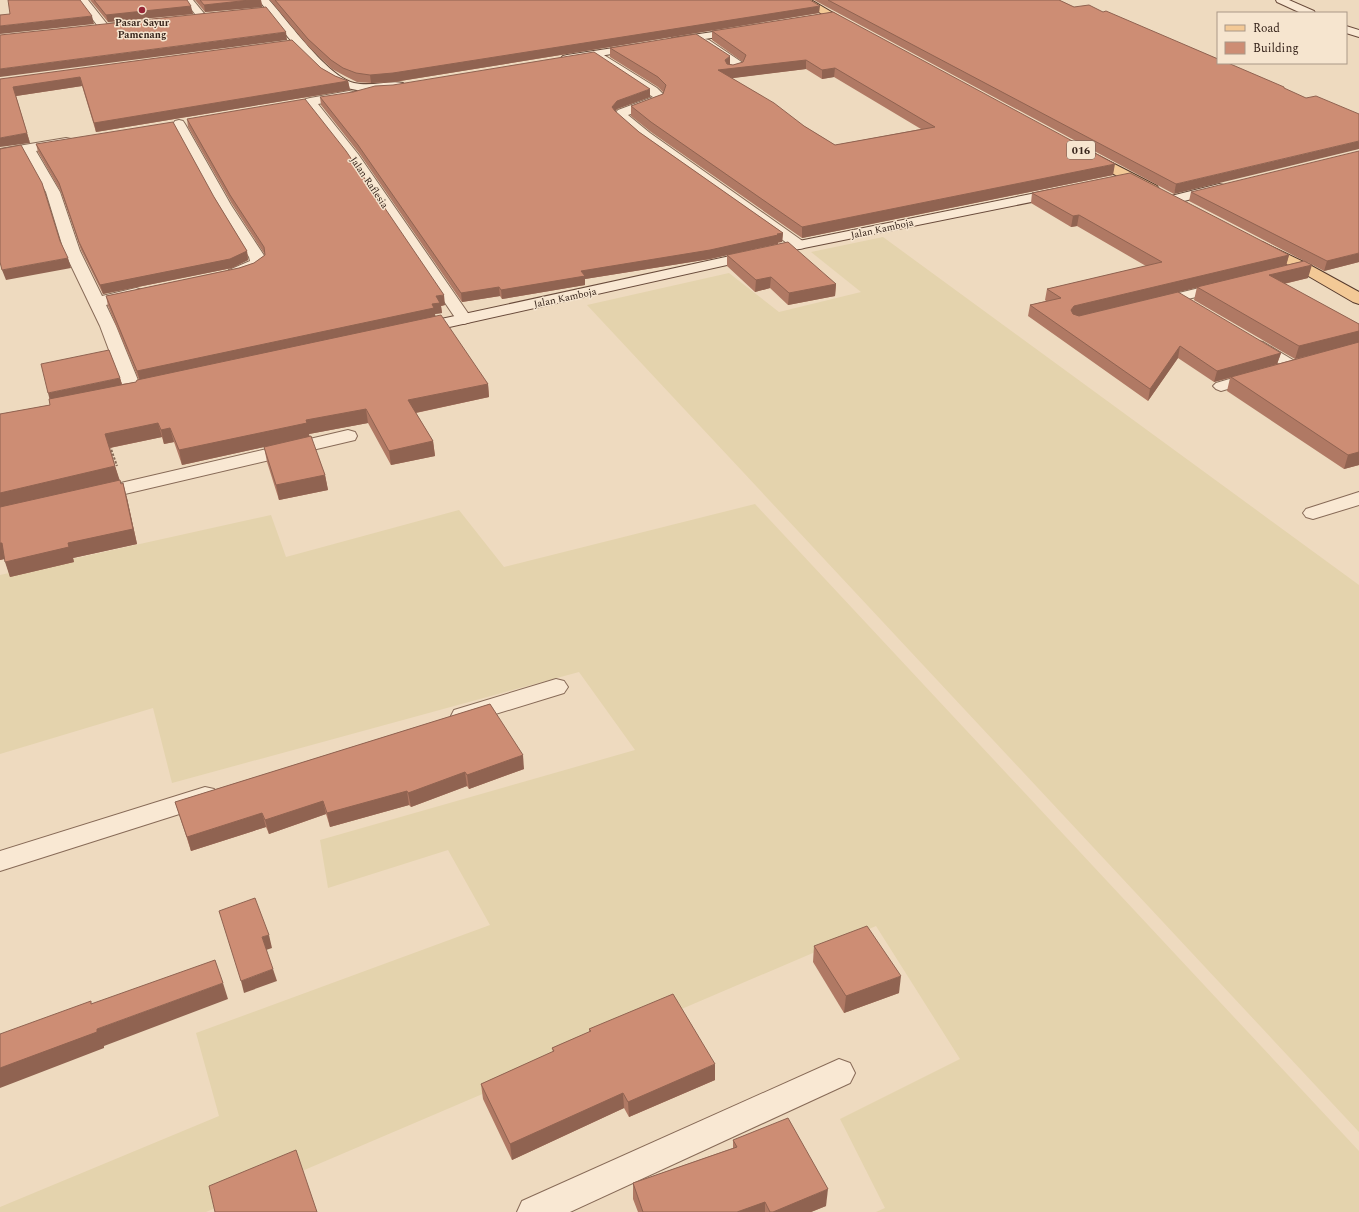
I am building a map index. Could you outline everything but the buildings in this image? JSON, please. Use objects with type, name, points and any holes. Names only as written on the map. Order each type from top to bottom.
[{"type":"main road","points":[[803,0],[860,32]]},
{"type":"main road","name":"016","points":[[1075,148],[1186,207]]},
{"type":"main road","points":[[1248,239],[1303,267],[1359,299]]},
{"type":"street","points":[[83,0],[104,27]]},
{"type":"street","points":[[264,0],[299,43],[330,75],[339,81],[352,86],[375,88]]},
{"type":"street","points":[[1281,0],[1308,12]]},
{"type":"street","points":[[256,11],[272,10]]},
{"type":"street","points":[[817,18],[832,16]]},
{"type":"street","points":[[187,19],[206,17]]},
{"type":"street","points":[[89,29],[142,24]]},
{"type":"street","points":[[556,60],[750,29]]},
{"type":"street","points":[[1347,29],[1359,34]]},
{"type":"street","points":[[697,37],[739,65],[738,68],[732,70]]},
{"type":"street","points":[[283,45],[299,43]]},
{"type":"street","points":[[595,54],[659,96],[659,99],[654,102],[622,112],[620,116],[645,136],[799,245]]},
{"type":"street","points":[[294,104],[354,94],[375,88],[409,84]]},
{"type":"street","name":"Jalan Raflesia","points":[[310,102],[353,157],[464,319]]},
{"type":"street","points":[[164,126],[194,121]]},
{"type":"street","points":[[179,124],[224,205],[258,257],[258,263],[250,268],[221,276]]},
{"type":"street","points":[[0,153],[81,140]]},
{"type":"street","points":[[28,149],[53,192],[72,251],[97,302],[134,390]]},
{"type":"street","points":[[1108,182],[1131,177]]},
{"type":"street","points":[[1172,200],[1232,185]]},
{"type":"street","name":"Jalan Kamboja","points":[[403,332],[799,245],[1077,188]]},
{"type":"street","points":[[97,302],[151,290]]},
{"type":"street","points":[[77,498],[348,436]]},
{"type":"street","points":[[1314,513],[1359,498]]},
{"type":"street","points":[[442,722],[556,687]]},
{"type":"street","points":[[0,861],[228,789]]},
{"type":"street","points":[[534,1212],[839,1073]]},
{"type":"lane","points":[[188,0],[206,17]]},
{"type":"lane","points":[[1281,273],[1303,267]]},
{"type":"lane","points":[[1147,304],[1236,284]]},
{"type":"lane","points":[[1178,297],[1198,309]]},
{"type":"lane","points":[[1245,338],[1293,366]]},
{"type":"lane","points":[[1221,386],[1308,362]]},
{"type":"path","points":[[108,439],[119,470]]},
{"type":"shaded area","points":[[883,237],[1359,585],[1359,1132],[587,305],[729,273],[779,312],[861,292],[811,252]]},
{"type":"shaded area","points":[[755,504],[1359,1151],[1359,1212],[876,1212],[885,1208],[840,1119],[960,1059],[876,926],[206,1212],[0,1212],[0,1207],[219,1116],[196,1033],[490,925],[448,850],[328,888],[320,840],[635,750],[579,672],[172,783],[153,708],[0,754],[0,575],[271,515],[286,557],[459,510],[504,567]]},
{"type":"place","name":"Pasar Sayur Pamenang","points":[[142,10]]}]
